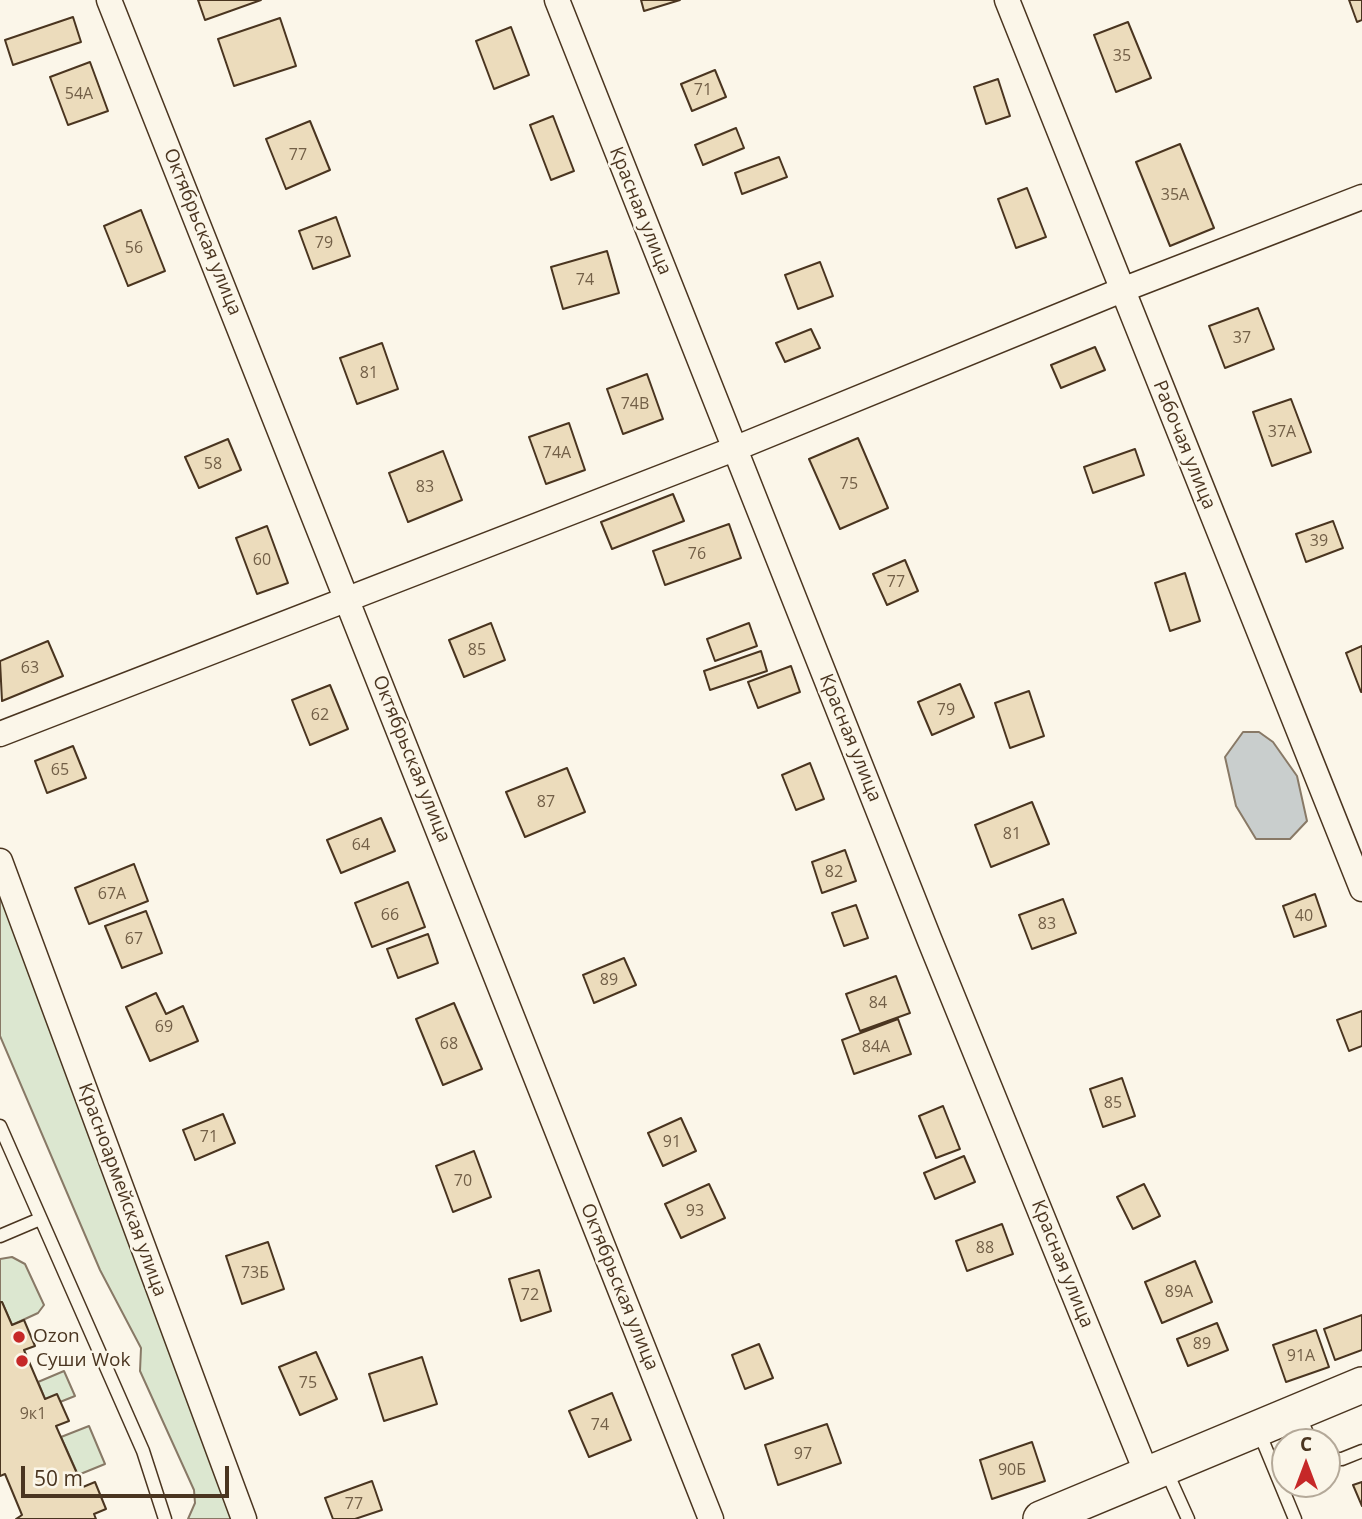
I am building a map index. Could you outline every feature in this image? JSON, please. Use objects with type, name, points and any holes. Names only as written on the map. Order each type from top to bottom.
[{"type":"street","name":"Октябрьская улица","points":[[109,0],[712,1519]]},
{"type":"street","name":"Красная улица","points":[[556,0],[930,941],[1156,1471]]},
{"type":"street","name":"Рабочая улица","points":[[1007,0],[1362,889]]},
{"type":"street","points":[[0,734],[734,449],[1122,290],[1362,197]]},
{"type":"street","name":"Красноармейская улица","points":[[0,861],[244,1519]]},
{"type":"street","points":[[1041,1519],[1257,1429],[1304,1427],[1362,1385]]},
{"type":"lane","points":[[0,1126],[144,1451],[165,1519]]},
{"type":"lane","points":[[0,1236],[40,1219]]},
{"type":"lane","points":[[1257,1429],[1296,1519]]},
{"type":"lane","points":[[1341,1459],[1362,1451]]},
{"type":"lane","points":[[1156,1471],[1188,1519]]},
{"type":"green space","points":[[0,861],[244,1519],[188,1519],[195,1503],[194,1490],[140,1371],[141,1348],[100,1270],[0,1036]]},
{"type":"green space","points":[[12,1257],[25,1264],[44,1305],[38,1313],[12,1325],[0,1302],[0,1259]]},
{"type":"green space","points":[[64,1371],[75,1396],[60,1402],[45,1399],[38,1382]]},
{"type":"green space","points":[[89,1426],[105,1464],[78,1475],[61,1437]]},
{"type":"shaded area","points":[[1243,732],[1259,732],[1273,742],[1297,776],[1307,821],[1290,839],[1256,839],[1236,806],[1225,757]]},
{"type":"building","points":[[198,0],[261,0],[205,20]]},
{"type":"building","points":[[641,0],[680,0],[644,11]]},
{"type":"building","points":[[1349,0],[1362,0],[1362,20],[1357,22]]},
{"type":"building","points":[[73,17],[81,42],[13,65],[5,40]]},
{"type":"building","points":[[280,18],[296,66],[234,86],[218,39]]},
{"type":"building","points":[[1128,22],[1151,78],[1116,92],[1094,35]]},
{"type":"building","points":[[511,27],[529,75],[494,89],[476,41]]},
{"type":"building","points":[[90,62],[108,111],[68,125],[50,77]]},
{"type":"building","points":[[715,70],[726,97],[692,111],[681,84]]},
{"type":"building","points":[[998,79],[1010,116],[986,124],[974,87]]},
{"type":"building","points":[[553,116],[574,171],[551,180],[530,125]]},
{"type":"building","points":[[310,121],[330,170],[286,189],[266,139]]},
{"type":"building","points":[[736,128],[744,148],[703,165],[695,145]]},
{"type":"building","points":[[1180,144],[1214,228],[1170,246],[1136,162]]},
{"type":"building","points":[[779,157],[787,177],[742,194],[735,173]]},
{"type":"building","points":[[1027,188],[1046,237],[1016,248],[998,199]]},
{"type":"building","points":[[141,210],[165,271],[128,286],[104,226]]},
{"type":"building","points":[[336,217],[350,256],[313,269],[299,231]]},
{"type":"building","points":[[607,251],[619,293],[563,309],[551,267]]},
{"type":"building","points":[[820,262],[833,296],[798,309],[785,275]]},
{"type":"building","points":[[1258,308],[1274,349],[1225,368],[1209,326]]},
{"type":"building","points":[[811,329],[820,348],[785,362],[776,343]]},
{"type":"building","points":[[382,343],[398,389],[357,404],[340,358]]},
{"type":"building","points":[[1095,347],[1105,370],[1061,388],[1051,365]]},
{"type":"building","points":[[647,374],[663,419],[623,434],[607,389]]},
{"type":"building","points":[[1291,399],[1311,452],[1272,466],[1253,412]]},
{"type":"building","points":[[569,423],[585,470],[546,484],[529,437]]},
{"type":"building","points":[[858,438],[888,508],[840,529],[809,459]]},
{"type":"building","points":[[228,439],[241,470],[199,488],[185,457]]},
{"type":"building","points":[[1135,449],[1144,475],[1093,493],[1084,467]]},
{"type":"building","points":[[443,451],[462,500],[408,522],[389,473]]},
{"type":"building","points":[[673,494],[684,521],[612,549],[601,522]]},
{"type":"building","points":[[1333,521],[1343,548],[1306,562],[1296,534]]},
{"type":"building","points":[[729,524],[741,558],[665,585],[653,551]]},
{"type":"building","points":[[267,526],[288,583],[257,594],[236,538]]},
{"type":"building","points":[[905,560],[918,591],[887,605],[873,574]]},
{"type":"building","points":[[1185,573],[1200,621],[1170,631],[1155,583]]},
{"type":"building","points":[[491,623],[505,660],[464,677],[449,640]]},
{"type":"building","points":[[749,623],[757,646],[715,661],[707,639]]},
{"type":"building","points":[[48,641],[63,676],[2,701],[0,661]]},
{"type":"building","points":[[1362,646],[1362,692],[1361,692],[1346,653]]},
{"type":"building","points":[[761,651],[767,671],[710,690],[704,671]]},
{"type":"building","points":[[791,666],[800,692],[758,708],[748,682]]},
{"type":"building","points":[[960,684],[974,717],[932,735],[918,702]]},
{"type":"building","points":[[330,685],[348,729],[310,745],[292,700]]},
{"type":"building","points":[[1029,691],[1044,736],[1010,748],[995,703]]},
{"type":"building","points":[[73,746],[86,778],[47,793],[35,761]]},
{"type":"building","points":[[810,763],[824,799],[796,810],[782,775]]},
{"type":"building","points":[[567,768],[585,812],[525,837],[506,792]]},
{"type":"building","points":[[1032,802],[1049,844],[991,867],[975,825]]},
{"type":"building","points":[[381,818],[395,851],[341,873],[327,840]]},
{"type":"building","points":[[845,850],[856,881],[822,893],[812,862]]},
{"type":"building","points":[[134,864],[148,901],[89,924],[75,888]]},
{"type":"building","points":[[408,882],[425,927],[372,947],[355,903]]},
{"type":"building","points":[[1315,894],[1326,926],[1294,937],[1283,906]]},
{"type":"building","points":[[1063,899],[1076,933],[1032,949],[1019,915]]},
{"type":"building","points":[[856,905],[868,938],[844,946],[832,913]]},
{"type":"building","points":[[146,911],[162,953],[122,968],[105,926]]},
{"type":"building","points":[[428,934],[438,963],[398,978],[387,949]]},
{"type":"building","points":[[624,958],[636,985],[594,1003],[583,975]]},
{"type":"building","points":[[896,976],[910,1013],[860,1031],[846,994]]},
{"type":"building","points":[[156,993],[166,1014],[183,1006],[198,1041],[150,1061],[126,1007]]},
{"type":"building","points":[[454,1003],[482,1069],[443,1085],[416,1019]]},
{"type":"building","points":[[1362,1011],[1362,1046],[1349,1051],[1337,1020]]},
{"type":"building","points":[[898,1019],[911,1054],[854,1074],[842,1040]]},
{"type":"building","points":[[1122,1078],[1135,1116],[1103,1127],[1090,1089]]},
{"type":"building","points":[[943,1106],[960,1149],[936,1158],[919,1116]]},
{"type":"building","points":[[223,1114],[235,1143],[195,1160],[183,1130]]},
{"type":"building","points":[[681,1118],[696,1151],[663,1166],[648,1133]]},
{"type":"building","points":[[474,1151],[491,1197],[453,1212],[436,1166]]},
{"type":"building","points":[[964,1156],[975,1182],[935,1199],[924,1173]]},
{"type":"building","points":[[709,1184],[725,1218],[681,1238],[665,1204]]},
{"type":"building","points":[[1144,1184],[1160,1216],[1133,1229],[1117,1197]]},
{"type":"building","points":[[1002,1224],[1013,1254],[967,1271],[956,1241]]},
{"type":"building","points":[[268,1242],[284,1289],[242,1304],[226,1256]]},
{"type":"building","points":[[1195,1261],[1212,1302],[1162,1323],[1145,1282]]},
{"type":"building","points":[[539,1270],[551,1311],[521,1321],[509,1279]]},
{"type":"building","points":[[0,1302],[12,1325],[24,1320],[35,1346],[24,1350],[45,1399],[57,1394],[69,1421],[56,1426],[83,1487],[95,1482],[106,1509],[94,1514],[96,1519],[16,1519],[22,1515],[5,1474],[0,1476]]},
{"type":"building","points":[[1362,1315],[1362,1350],[1335,1360],[1324,1329]]},
{"type":"building","points":[[1217,1323],[1228,1350],[1188,1366],[1177,1339]]},
{"type":"building","points":[[1316,1330],[1329,1367],[1286,1382],[1273,1345]]},
{"type":"building","points":[[759,1344],[773,1378],[745,1389],[732,1355]]},
{"type":"building","points":[[316,1352],[337,1399],[300,1415],[279,1367]]},
{"type":"building","points":[[422,1357],[437,1404],[384,1421],[369,1374]]},
{"type":"building","points":[[612,1393],[631,1440],[589,1457],[569,1411]]},
{"type":"building","points":[[827,1424],[841,1463],[778,1485],[765,1445]]},
{"type":"building","points":[[1032,1442],[1045,1481],[992,1499],[980,1460]]},
{"type":"building","points":[[372,1481],[382,1510],[355,1519],[333,1519],[325,1498]]},
{"type":"building","points":[[1362,1482],[1362,1506],[1353,1485]]},
{"type":"place","name":"Ozon","points":[[19,1337]]},
{"type":"place","name":"Суши Wok","points":[[22,1361]]}]
